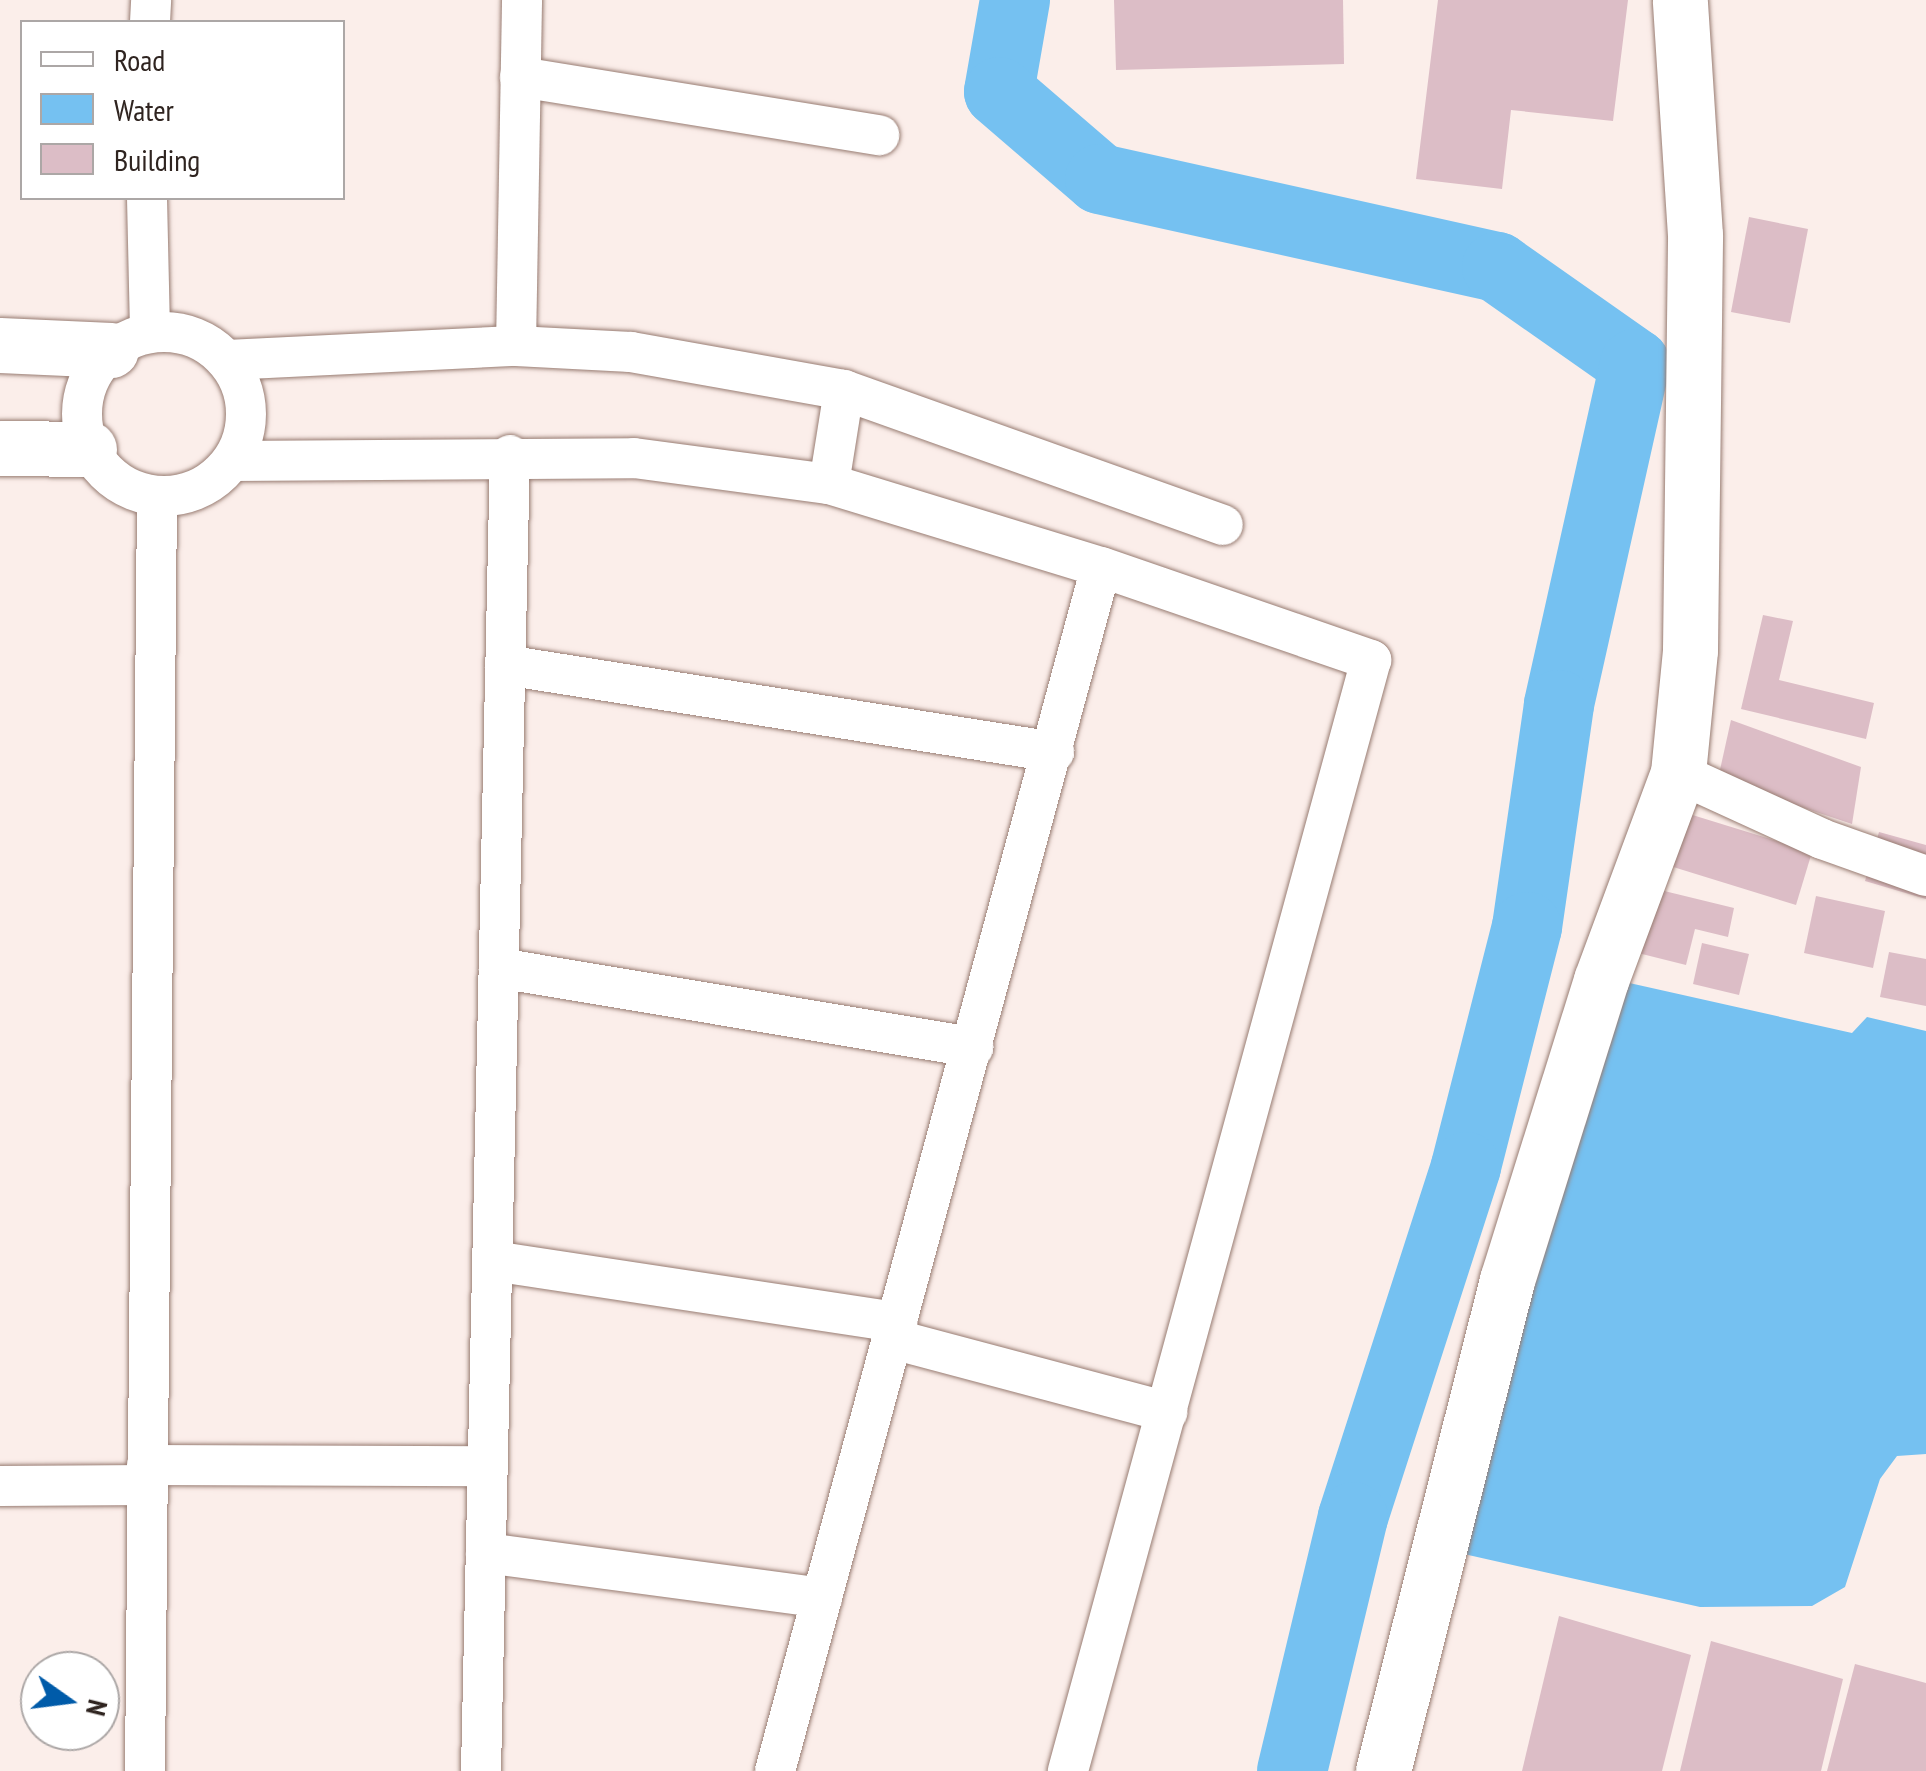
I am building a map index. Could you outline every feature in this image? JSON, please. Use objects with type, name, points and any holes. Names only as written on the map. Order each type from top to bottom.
[{"type":"street","points":[[516,346],[522,0]]},
{"type":"street","points":[[1383,1771],[1507,1280],[1601,980],[1678,773],[1690,650],[1695,234],[1680,0]]},
{"type":"street","points":[[520,77],[879,135]]},
{"type":"street","points":[[0,345],[131,341],[192,336],[228,360],[239,378],[246,420],[232,461],[199,489],[158,496],[117,482],[89,449],[82,418],[87,385],[131,341],[147,200]]},
{"type":"street","points":[[228,360],[516,346],[632,352],[844,390],[1223,525]]},
{"type":"street","points":[[829,484],[844,390]]},
{"type":"street","points":[[0,448],[89,449]]},
{"type":"street","points":[[232,461],[510,455],[634,458],[829,484],[1101,567],[1370,660],[1068,1771]]},
{"type":"street","points":[[481,1771],[510,455]]},
{"type":"street","points":[[145,1771],[158,496]]},
{"type":"street","points":[[775,1771],[1101,567]]},
{"type":"street","points":[[505,665],[1054,752]]},
{"type":"street","points":[[1678,773],[1822,839],[1926,876]]},
{"type":"street","points":[[499,968],[973,1046]]},
{"type":"street","points":[[492,1261],[895,1330],[1166,1412]]},
{"type":"street","points":[[0,1486],[148,1475],[488,1466]]},
{"type":"street","points":[[486,1553],[822,1598]]},
{"type":"water","points":[[1616,980],[1852,1033],[1867,1017],[1926,1031],[1926,1454],[1897,1456],[1880,1479],[1845,1587],[1812,1606],[1700,1607],[1455,1552]]},
{"type":"building","points":[[1114,0],[1343,0],[1344,64],[1116,70]]},
{"type":"building","points":[[1438,0],[1628,0],[1613,121],[1511,110],[1502,189],[1416,179]]},
{"type":"building","points":[[1749,217],[1808,229],[1790,323],[1731,312]]},
{"type":"building","points":[[1763,615],[1793,621],[1779,680],[1874,703],[1866,739],[1741,709]]},
{"type":"building","points":[[1731,720],[1861,767],[1852,824],[1718,779]]},
{"type":"building","points":[[1686,813],[1812,852],[1796,905],[1670,866]]},
{"type":"building","points":[[1879,832],[1926,845],[1926,899],[1865,881]]},
{"type":"building","points":[[1652,888],[1734,908],[1728,937],[1695,929],[1686,965],[1638,953]]},
{"type":"building","points":[[1816,896],[1885,911],[1873,968],[1804,953]]},
{"type":"building","points":[[1702,943],[1749,954],[1739,995],[1693,984]]},
{"type":"building","points":[[1889,952],[1926,959],[1926,1006],[1880,997]]},
{"type":"building","points":[[1559,1616],[1691,1655],[1662,1771],[1522,1771]]},
{"type":"building","points":[[1711,1641],[1843,1679],[1821,1771],[1680,1771]]},
{"type":"building","points":[[1855,1664],[1926,1683],[1926,1771],[1827,1771]]},
{"type":"waterway","points":[[1015,0],[999,92],[1100,179],[1497,267],[1635,364],[1559,705],[1527,927],[1466,1167],[1353,1517],[1292,1771]]}]
